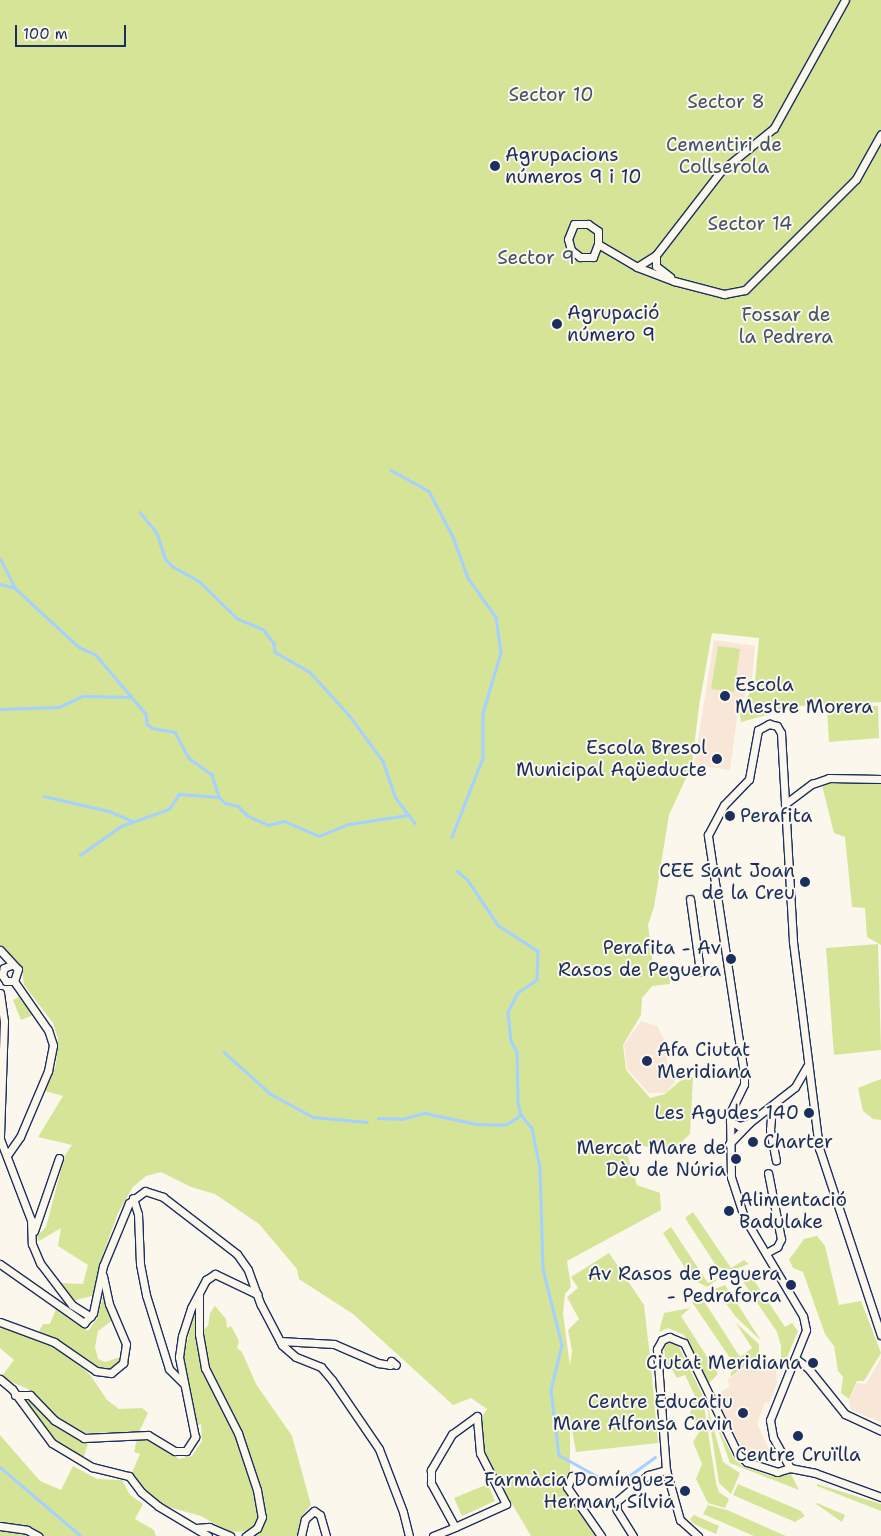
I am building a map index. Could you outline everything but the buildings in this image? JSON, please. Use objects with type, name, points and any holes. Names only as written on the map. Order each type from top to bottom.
[{"type":"street","points":[[637,267],[656,255],[721,172],[774,128],[845,0]]},
{"type":"street","points":[[598,244],[637,267],[674,280],[724,294],[745,290],[856,179],[881,134]]},
{"type":"street","points":[[574,224],[588,224],[598,230],[598,244],[593,256],[580,258],[571,250],[568,239],[574,224]]},
{"type":"street","points":[[656,255],[656,266],[674,280]]},
{"type":"street","points":[[790,1468],[772,1437],[770,1425],[806,1330],[803,1316],[736,1198],[730,1144],[730,1120],[744,1074],[708,835],[729,800],[749,779],[753,769],[758,730],[772,724],[781,733],[793,942],[819,1148],[881,1335]]},
{"type":"street","points":[[785,804],[812,784],[828,778],[881,779]]},
{"type":"street","points":[[690,899],[700,971]]},
{"type":"street","points":[[0,950],[6,981],[14,981]]},
{"type":"street","points":[[0,959],[4,969]]},
{"type":"street","points":[[4,969],[18,972],[14,981]]},
{"type":"street","points":[[8,1154],[20,1138],[48,1071],[53,1045],[48,1030],[14,981]]},
{"type":"street","points":[[0,993],[4,1021],[0,1138],[8,1154],[31,1220],[32,1244],[40,1263],[59,1291],[72,1305],[91,1317]]},
{"type":"street","points":[[730,1144],[750,1123],[795,1087],[805,1074],[809,1061]]},
{"type":"street","points":[[795,1087],[810,1087]]},
{"type":"street","points":[[772,1107],[770,1130],[776,1160]]},
{"type":"street","points":[[730,1120],[739,1126],[750,1123]]},
{"type":"street","points":[[32,1244],[59,1158]]},
{"type":"street","points":[[766,1252],[777,1247],[781,1239],[768,1174]]},
{"type":"street","points":[[0,1264],[45,1293],[81,1323],[91,1317],[103,1266],[133,1198],[139,1193],[153,1192],[177,1207],[237,1254],[248,1270],[256,1294],[280,1341],[296,1356],[325,1371],[372,1436],[388,1470],[409,1536]]},
{"type":"street","points":[[133,1198],[138,1214],[140,1264],[146,1295],[169,1369],[183,1383]]},
{"type":"street","points":[[0,1322],[22,1328],[64,1346],[96,1371],[111,1373],[125,1358],[126,1344],[110,1304],[103,1266]]},
{"type":"street","points":[[15,1395],[30,1395],[54,1420],[84,1438],[148,1435],[183,1452],[190,1448],[195,1437],[179,1357],[182,1336],[199,1291],[209,1276],[215,1274],[256,1294]]},
{"type":"street","points":[[199,1291],[198,1334],[205,1368],[238,1433],[257,1490],[262,1517],[257,1528],[246,1536]]},
{"type":"street","points":[[698,1536],[680,1520],[666,1470],[657,1349],[662,1340],[674,1337],[684,1343],[742,1459],[777,1472],[790,1468],[815,1473],[881,1498]]},
{"type":"street","points":[[280,1341],[334,1344],[378,1363],[390,1365],[391,1361],[396,1365]]},
{"type":"street","points":[[795,1358],[808,1368],[843,1412],[881,1430]]},
{"type":"street","points":[[0,1379],[15,1395],[52,1443],[84,1463],[129,1476],[141,1492],[158,1506],[208,1536]]},
{"type":"street","points":[[433,1536],[455,1527],[506,1504],[480,1453],[477,1416],[452,1434],[430,1470],[431,1483],[455,1527]]},
{"type":"street","points":[[634,1536],[617,1510],[616,1502],[648,1475],[666,1470]]},
{"type":"street","points":[[582,1476],[572,1476],[567,1487],[601,1536]]},
{"type":"street","points":[[301,1536],[305,1519],[314,1511],[320,1515],[326,1536]]},
{"type":"street","points":[[0,1526],[27,1530],[38,1536]]},
{"type":"street","points":[[196,1528],[209,1527],[230,1536]]},
{"type":"shaded area","name":"Escola Mestre Morera","points":[[714,640],[755,646],[752,681],[738,710],[730,770],[694,765]]},
{"type":"shaded area","name":"Afa Ciutat Meridiana","points":[[641,1021],[657,1026],[664,1039],[668,1068],[675,1082],[666,1093],[649,1093],[627,1069],[624,1045]]},
{"type":"shaded area","name":"Centre Educatiu Mare Alfonsa Cavin","points":[[764,1354],[776,1370],[777,1383],[769,1403],[765,1402],[757,1424],[776,1463],[745,1453],[714,1395],[730,1387],[727,1380]]},
{"type":"shaded area","points":[[881,1358],[881,1422],[851,1410],[849,1401],[857,1383],[866,1384]]},
{"type":"green space","points":[[0,0],[881,0],[881,702],[799,706],[741,722],[740,714],[755,681],[759,638],[712,633],[699,706],[692,765],[669,815],[654,907],[648,925],[653,966],[671,968],[670,984],[652,986],[642,998],[641,1015],[623,1045],[626,1070],[650,1098],[665,1094],[680,1081],[693,1077],[690,1134],[672,1151],[631,1144],[628,1157],[637,1185],[660,1193],[661,1210],[567,1261],[571,1287],[565,1294],[563,1313],[570,1366],[572,1351],[568,1330],[579,1319],[567,1297],[578,1288],[571,1277],[609,1253],[644,1305],[651,1366],[658,1443],[576,1452],[570,1419],[570,1473],[561,1483],[596,1536],[531,1536],[483,1455],[481,1418],[487,1409],[471,1398],[453,1405],[353,1314],[299,1279],[297,1269],[259,1224],[215,1194],[191,1187],[161,1172],[146,1176],[133,1187],[118,1213],[99,1265],[95,1295],[73,1301],[59,1283],[83,1284],[88,1265],[58,1246],[61,1228],[39,1241],[37,1236],[46,1227],[65,1155],[72,1145],[38,1137],[63,1096],[45,1091],[56,1065],[58,1039],[53,1023],[24,985],[22,969],[0,946]]},
{"type":"green space","points":[[718,646],[740,649],[734,692],[711,689]]},
{"type":"green space","points":[[878,706],[879,738],[829,742],[827,709]]},
{"type":"green space","points":[[840,781],[881,784],[881,945],[867,937],[865,908],[852,907],[845,837],[834,833],[822,785]]},
{"type":"green space","points":[[878,944],[881,1050],[834,1055],[826,948]]},
{"type":"green space","points":[[19,997],[33,1015],[21,1020],[13,1000]]},
{"type":"green space","points":[[881,1079],[881,1120],[873,1119],[863,1111],[858,1088]]},
{"type":"green space","points":[[693,1212],[731,1268],[744,1260],[749,1264],[733,1270],[717,1267],[685,1218]]},
{"type":"green space","points":[[671,1227],[708,1283],[720,1278],[707,1287],[692,1279],[663,1233]]},
{"type":"green space","points":[[817,1236],[825,1246],[839,1305],[861,1301],[881,1353],[864,1381],[857,1381],[849,1399],[841,1393],[843,1377],[838,1371],[834,1346],[825,1334],[803,1272],[793,1268],[789,1259],[804,1239]]},
{"type":"green space","points":[[747,1270],[785,1327],[792,1323],[798,1331],[781,1372],[781,1346],[777,1332],[738,1274]]},
{"type":"green space","points":[[725,1285],[760,1339],[736,1317],[715,1289]]},
{"type":"green space","points":[[103,1297],[113,1320],[98,1331],[95,1347],[98,1359],[105,1362],[121,1357],[116,1366],[106,1370],[98,1369],[71,1348],[39,1331],[43,1324],[50,1324],[56,1309],[88,1331],[97,1319]]},
{"type":"green space","points":[[702,1298],[740,1357],[752,1348],[736,1323],[759,1344],[759,1356],[730,1377],[734,1364],[692,1302]]},
{"type":"green space","points":[[196,1306],[201,1332],[208,1326],[210,1313],[215,1306],[226,1319],[227,1328],[231,1326],[239,1341],[237,1348],[242,1352],[256,1384],[292,1436],[311,1505],[301,1517],[297,1536],[255,1536],[247,1531],[229,1532],[201,1516],[161,1505],[131,1475],[140,1454],[134,1452],[137,1439],[150,1440],[179,1459],[192,1456],[202,1441],[201,1424],[198,1425],[187,1386],[184,1354]]},
{"type":"green space","points":[[690,1308],[681,1316],[718,1374],[709,1383],[684,1335],[668,1328],[659,1332],[664,1313]]},
{"type":"green space","points":[[3,1327],[28,1334],[71,1357],[91,1376],[107,1400],[119,1409],[142,1408],[148,1413],[139,1432],[82,1433],[51,1413],[30,1390],[1,1377],[14,1360],[0,1348],[0,1329]]},
{"type":"green space","points":[[670,1342],[677,1343],[702,1394],[716,1483],[719,1492],[729,1499],[725,1508],[708,1503],[696,1479],[702,1464],[693,1442],[700,1431],[690,1413],[695,1396],[685,1375],[677,1378],[671,1368],[666,1369],[664,1346]]},
{"type":"green space","points":[[22,1398],[28,1398],[59,1428],[88,1444],[83,1459],[53,1440]]},
{"type":"green space","points":[[707,1404],[723,1462],[740,1473],[731,1494],[719,1483]]},
{"type":"green space","points":[[716,1424],[733,1457],[742,1466],[771,1476],[791,1474],[799,1490],[730,1463]]},
{"type":"green space","points":[[0,1435],[40,1481],[61,1490],[73,1466],[97,1479],[122,1480],[130,1495],[143,1504],[135,1519],[154,1530],[156,1536],[0,1536]]},
{"type":"green space","points":[[488,1484],[495,1501],[462,1516],[454,1498]]},
{"type":"green space","points":[[738,1484],[801,1511],[805,1516],[795,1522],[733,1495]]},
{"type":"green space","points":[[817,1484],[881,1504],[881,1511],[817,1486]]},
{"type":"green space","points":[[816,1504],[845,1515],[842,1522]]},
{"type":"green space","points":[[708,1505],[727,1510],[786,1536],[754,1536],[703,1514]]},
{"type":"green space","points":[[694,1515],[719,1526],[716,1534],[694,1524],[690,1519]]},
{"type":"waterway","points":[[391,470],[429,491],[453,537],[468,578],[496,617],[501,653],[483,713],[483,758],[452,837]]},
{"type":"waterway","points":[[140,512],[157,533],[165,558],[172,566],[199,581],[238,619],[263,629],[274,643],[275,652],[310,672],[349,715],[383,761],[396,798],[415,823]]},
{"type":"waterway","points":[[0,558],[15,588],[79,647],[96,655],[146,714],[147,724],[152,728],[175,732],[189,758],[212,775],[219,797],[225,803],[238,806],[248,816],[268,825],[284,821],[319,836],[349,824],[407,815]]},
{"type":"waterway","points":[[0,584],[15,588]]},
{"type":"waterway","points":[[0,709],[59,707],[83,696],[130,697]]},
{"type":"waterway","points":[[80,855],[121,826],[169,809],[179,794],[219,797]]},
{"type":"waterway","points":[[44,796],[109,811],[132,821]]},
{"type":"waterway","points":[[457,871],[467,879],[498,925],[538,951],[537,980],[518,993],[508,1012],[511,1041],[517,1052],[518,1103],[521,1115],[532,1128],[540,1168],[543,1269],[562,1345],[551,1390],[559,1455],[615,1486],[655,1457]]},
{"type":"waterway","points":[[224,1052],[271,1094],[313,1117],[367,1122]]},
{"type":"waterway","points":[[378,1118],[401,1119],[425,1113],[476,1124],[499,1125],[507,1124],[521,1115]]},
{"type":"waterway","points":[[0,1467],[81,1536]]},
{"type":"place","name":"Agrupacions números 9 i 10","points":[[495,166]]},
{"type":"place","name":"Agrupació número 9","points":[[557,324]]},
{"type":"place","name":"Escola Mestre Morera","points":[[725,696]]},
{"type":"place","name":"Escola Bresol Municipal Aqüeducte","points":[[717,759]]},
{"type":"place","name":"Perafita","points":[[730,816]]},
{"type":"place","name":"CEE Sant Joan de la Creu","points":[[805,882]]},
{"type":"place","name":"Perafita - Av Rasos de Peguera","points":[[731,959]]},
{"type":"place","name":"Afa Ciutat Meridiana","points":[[647,1061]]},
{"type":"place","name":"Les Agudes 140","points":[[809,1113]]},
{"type":"place","name":"Charter","points":[[753,1142]]},
{"type":"place","name":"Mercat Mare de Dèu de Núria","points":[[736,1159]]},
{"type":"place","name":"Alimentació Badulake","points":[[729,1211]]},
{"type":"place","name":"Av Rasos de Peguera - Pedraforca","points":[[791,1285]]},
{"type":"place","name":"Ciutat Meridiana","points":[[813,1363]]},
{"type":"place","name":"Centre Educatiu Mare Alfonsa Cavin","points":[[743,1413]]},
{"type":"place","name":"Centre Cruïlla","points":[[798,1436]]},
{"type":"place","name":"Farmàcia Domínguez Herman, Sílvia","points":[[685,1491]]},
{"type":"park label","name":"Sector 10","points":[[551,95]]},
{"type":"park label","name":"Sector 8","points":[[726,102]]},
{"type":"park label","name":"Cementiri de Collserola","points":[[724,156]]},
{"type":"park label","name":"Sector 14","points":[[750,224]]},
{"type":"park label","name":"Sector 9","points":[[536,258]]},
{"type":"park label","name":"Fossar de la Pedrera","points":[[786,326]]}]
